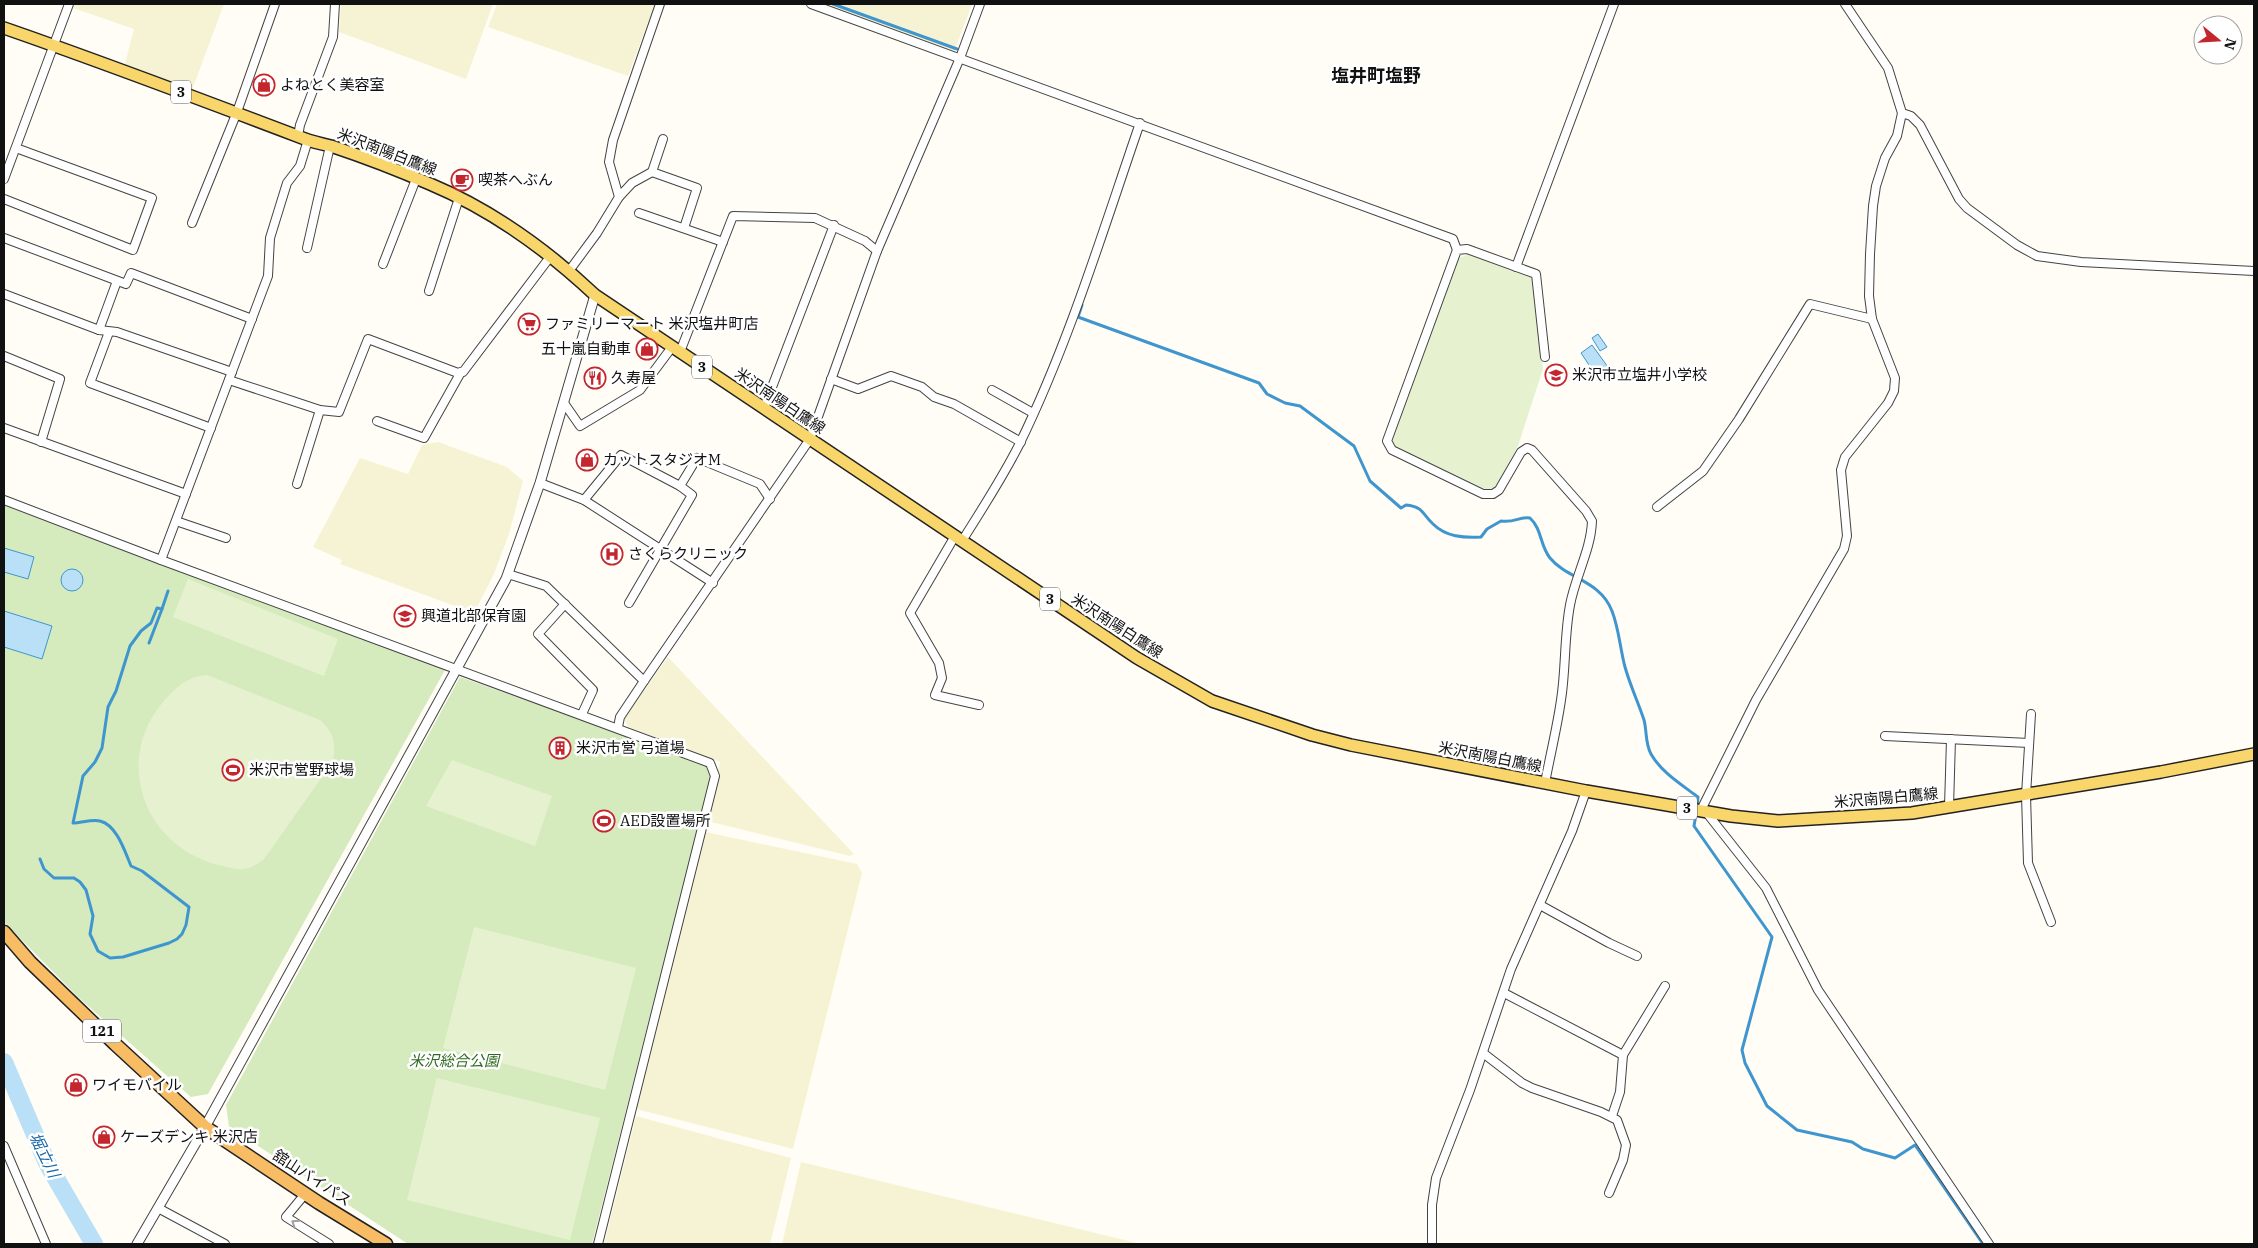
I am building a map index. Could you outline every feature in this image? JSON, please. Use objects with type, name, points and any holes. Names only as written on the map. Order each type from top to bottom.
[{"type":"highway","name":"舘山バイパス","points":[[4,932],[44,976],[205,1127],[305,1194],[386,1244]]},
{"type":"main road","name":"米沢南陽白鷹線","points":[[4,28],[237,112],[303,138],[330,146],[416,179],[458,198],[523,235],[569,271],[595,295],[1137,658],[1212,701],[1312,735],[1586,791],[1751,819],[1778,820],[1912,812],[1949,807],[2161,772],[2254,754]]},
{"type":"street","points":[[4,179],[69,4]]},
{"type":"street","points":[[192,223],[237,112],[276,4]]},
{"type":"street","points":[[161,560],[268,276],[270,238],[287,183],[300,166],[303,138],[300,125],[333,37],[335,4]]},
{"type":"street","points":[[619,197],[609,162],[613,140],[660,4]]},
{"type":"street","points":[[811,4],[1453,239],[1457,250],[1387,441],[1392,450],[1483,494],[1493,494],[1499,490],[1521,452],[1527,448],[1532,450],[1586,511],[1592,521],[1589,544],[1574,583],[1566,629],[1561,700],[1545,783]]},
{"type":"street","points":[[618,727],[620,717],[644,680],[810,439],[877,251],[960,58],[980,4]]},
{"type":"street","points":[[1516,267],[1614,4]]},
{"type":"street","points":[[1845,4],[1888,68],[1902,113],[1897,136],[1885,158],[1872,206],[1869,296],[1872,319],[1895,378],[1894,391],[1888,404],[1845,457],[1841,470],[1847,536],[1844,549],[1756,700],[1704,811],[1766,888],[1818,990],[1989,1244]]},
{"type":"street","points":[[1902,113],[1910,116],[1920,125],[1959,199],[1967,208],[2028,253],[2052,259],[2081,262],[2254,271]]},
{"type":"street","points":[[979,705],[935,694],[942,678],[939,663],[910,613],[958,538],[1009,464],[1020,442],[1083,290],[1140,123]]},
{"type":"street","points":[[569,271],[597,233],[619,197],[632,183],[652,172],[663,140]]},
{"type":"street","points":[[308,248],[330,146]]},
{"type":"street","points":[[4,199],[133,250],[152,198],[16,148]]},
{"type":"street","points":[[652,172],[697,188],[684,228]]},
{"type":"street","points":[[383,264],[416,179]]},
{"type":"street","points":[[429,291],[458,198]]},
{"type":"street","points":[[639,214],[723,242]]},
{"type":"street","points":[[564,403],[580,426],[640,390],[676,350],[733,216],[815,218],[865,241],[877,251]]},
{"type":"street","points":[[764,408],[834,226]]},
{"type":"street","points":[[4,238],[126,284],[131,273],[252,318]]},
{"type":"street","points":[[1457,250],[1467,249],[1536,274],[1545,357]]},
{"type":"street","points":[[377,421],[424,438],[461,372],[474,360],[550,257]]},
{"type":"street","points":[[99,330],[117,281]]},
{"type":"street","points":[[4,294],[99,330],[117,332],[320,410],[339,412],[368,339],[458,373],[461,372]]},
{"type":"street","points":[[137,1244],[205,1127],[458,669],[508,574],[540,483],[595,295]]},
{"type":"street","points":[[1657,507],[1703,471],[1739,419],[1810,304],[1872,319]]},
{"type":"street","points":[[110,332],[90,383],[211,428]]},
{"type":"street","points":[[4,356],[60,379],[41,442]]},
{"type":"street","points":[[831,379],[858,389],[891,376],[922,387],[934,397],[954,404],[1020,442]]},
{"type":"street","points":[[992,390],[1033,413]]},
{"type":"street","points":[[297,484],[320,410]]},
{"type":"street","points":[[4,428],[186,494]]},
{"type":"street","points":[[584,500],[621,455],[680,486],[692,495],[629,602]]},
{"type":"street","points":[[680,486],[697,458],[760,484],[770,499]]},
{"type":"street","points":[[540,483],[584,500],[712,583]]},
{"type":"street","points":[[4,500],[161,560],[618,727],[710,763],[714,776],[598,1244]]},
{"type":"street","points":[[176,521],[226,538]]},
{"type":"street","points":[[508,574],[546,586],[644,680]]},
{"type":"street","points":[[565,604],[538,634],[593,690],[582,714]]},
{"type":"street","points":[[2031,714],[2026,795],[2028,863],[2052,922]]},
{"type":"street","points":[[1886,736],[2029,743]]},
{"type":"street","points":[[1949,807],[1951,739]]},
{"type":"street","points":[[1432,1244],[1432,1205],[1436,1178],[1483,1053],[1517,955],[1540,905],[1586,791]]},
{"type":"street","points":[[1540,905],[1609,943],[1637,956]]},
{"type":"street","points":[[1612,1116],[1620,1092],[1623,1055],[1665,986]]},
{"type":"street","points":[[1504,993],[1623,1055]]},
{"type":"street","points":[[1483,1053],[1522,1083],[1612,1116],[1617,1120],[1626,1145],[1623,1160],[1609,1193]]},
{"type":"street","points":[[4,1146],[46,1244]]},
{"type":"street","points":[[305,1194],[286,1217],[329,1244]]},
{"type":"street","points":[[158,1208],[225,1244]]},
{"type":"shaded area","points":[[75,4],[224,4],[192,90],[125,64],[134,29],[73,8]]},
{"type":"shaded area","points":[[341,4],[493,4],[466,79],[339,32]]},
{"type":"shaded area","points":[[497,4],[655,4],[628,76],[488,27]]},
{"type":"shaded area","points":[[822,4],[972,4],[954,52]]},
{"type":"shaded area","points":[[438,442],[507,467],[523,481],[509,534],[494,574],[474,613],[340,564],[342,560],[313,547],[360,458],[408,474],[422,445]]},
{"type":"shaded area","points":[[668,657],[854,854],[850,856],[707,821],[720,762],[628,727],[624,718]]},
{"type":"shaded area","points":[[705,832],[857,864],[862,873],[793,1149],[636,1109]]},
{"type":"shaded area","points":[[636,1116],[791,1158],[770,1244],[604,1244]]},
{"type":"shaded area","points":[[801,1162],[1141,1244],[782,1244]]},
{"type":"green space","points":[[1468,254],[1532,278],[1543,369],[1518,446],[1496,487],[1487,490],[1395,447],[1391,437],[1458,259]]},
{"type":"green space","points":[[4,504],[445,670],[208,1094],[191,1097],[79,998],[4,922]]},
{"type":"green space","points":[[188,579],[338,639],[324,676],[173,617]]},
{"type":"green space","name":"米沢市営野球場","points":[[207,675],[320,720],[328,729],[333,740],[332,763],[264,859],[252,867],[237,869],[218,865],[192,855],[171,840],[155,821],[144,798],[139,774],[140,750],[148,725],[163,702],[177,687],[187,680]]},
{"type":"green space","name":"米沢総合公園","points":[[460,677],[708,765],[711,776],[592,1244],[408,1244],[229,1127],[226,1105]]},
{"type":"green space","points":[[452,760],[552,796],[535,846],[426,806]]},
{"type":"green space","points":[[474,927],[636,968],[605,1090],[443,1048]]},
{"type":"green space","points":[[437,1078],[600,1118],[570,1240],[407,1200]]},
{"type":"water","points":[[1598,334],[1607,347],[1600,351],[1592,338]]},
{"type":"water","points":[[1592,345],[1613,374],[1601,383],[1581,353]]},
{"type":"water","points":[[4,548],[34,557],[28,579],[4,572]]},
{"type":"water","points":[[72,569],[80,572],[83,580],[80,588],[72,591],[64,588],[61,580],[64,572]]},
{"type":"water","points":[[4,611],[52,626],[42,659],[4,647]]},
{"type":"waterway","points":[[833,4],[957,49]]},
{"type":"waterway","points":[[1082,305],[1078,317],[1259,383],[1267,394],[1285,403],[1300,406],[1354,446],[1370,481],[1401,508],[1406,505],[1420,509],[1433,524],[1444,532],[1462,537],[1481,537],[1487,529],[1501,521],[1530,518],[1537,527],[1544,548],[1550,558],[1565,571],[1592,586],[1607,601],[1618,632],[1627,674],[1644,720],[1649,750],[1655,761],[1666,772],[1698,797],[1697,807]]},
{"type":"waterway","points":[[40,859],[44,869],[54,878],[74,878],[86,890],[93,916],[90,934],[98,951],[110,958],[123,957],[169,943],[182,934],[186,925],[189,907],[142,871],[131,866],[116,833],[106,824],[100,821],[73,823],[83,776],[95,762],[102,748],[108,707],[116,691],[130,646],[141,631],[151,623],[157,608],[162,609],[168,591]]},
{"type":"waterway","points":[[149,643],[162,609]]},
{"type":"waterway","points":[[1696,814],[1694,826],[1772,937],[1742,1050],[1745,1063],[1767,1106],[1797,1130],[1852,1142],[1863,1149],[1895,1158],[1915,1145],[1983,1244]]},
{"type":"waterway","name":"堀立川","points":[[4,1062],[47,1163],[94,1244]]},
{"type":"place","name":"よねとく美容室","points":[[264,85]]},
{"type":"place","name":"喫茶へぶん","points":[[462,180]]},
{"type":"place","name":"ファミリーマート 米沢塩井町店","points":[[529,324]]},
{"type":"place","name":"五十嵐自動車","points":[[647,349]]},
{"type":"place","name":"米沢市立塩井小学校","points":[[1556,375]]},
{"type":"place","name":"久寿屋","points":[[595,378]]},
{"type":"place","name":"カットスタジオM","points":[[587,460]]},
{"type":"place","name":"さくらクリニック","points":[[612,554]]},
{"type":"place","name":"興道北部保育園","points":[[405,616]]},
{"type":"place","name":"米沢市営 弓道場","points":[[560,748]]},
{"type":"place","name":"米沢市営野球場","points":[[233,770]]},
{"type":"place","name":"AED設置場所","points":[[604,821]]},
{"type":"place","name":"ワイモバイル","points":[[76,1085]]},
{"type":"place","name":"ケーズデンキ 米沢店","points":[[104,1137]]},
{"type":"district","name":"塩井町塩野","points":[[1376,76]]}]
